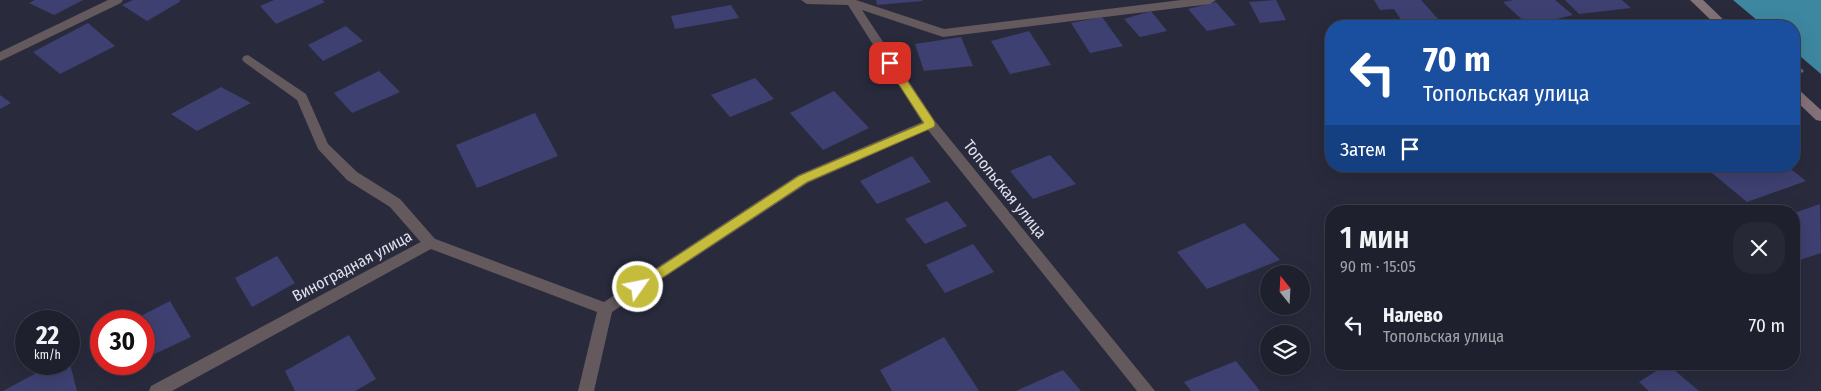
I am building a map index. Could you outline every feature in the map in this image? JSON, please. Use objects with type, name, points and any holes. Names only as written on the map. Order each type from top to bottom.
[{"type":"main road","points":[[1696,0],[1718,20]]},
{"type":"main road","points":[[1800,98],[1821,117]]},
{"type":"street","points":[[0,57],[117,0]]},
{"type":"street","points":[[807,0],[850,1],[943,32],[1210,0]]},
{"type":"street","name":"Топольская улица","points":[[850,1],[930,124],[1147,391]]},
{"type":"street","points":[[248,59],[302,96],[323,146],[352,176],[395,203],[430,243]]},
{"type":"street","points":[[586,391],[605,309],[803,179],[930,124]]},
{"type":"street","name":"Виноградная улица","points":[[157,391],[430,243],[605,309]]},
{"type":"water","points":[[1733,0],[1821,0],[1821,74],[1800,56],[1800,20],[1757,20]]},
{"type":"building","points":[[35,0],[83,0],[54,15],[29,3]]},
{"type":"building","points":[[133,0],[181,1],[147,21],[122,5]]},
{"type":"building","points":[[274,0],[322,0],[325,2],[276,24],[260,6]]},
{"type":"building","points":[[876,0],[922,0],[922,1],[877,5]]},
{"type":"building","points":[[1276,0],[1286,20],[1260,23],[1249,2]]},
{"type":"building","points":[[1374,0],[1421,0],[1439,20],[1401,20],[1394,9],[1380,10]]},
{"type":"building","points":[[1514,0],[1555,0],[1573,15],[1553,20],[1522,20],[1503,2]]},
{"type":"building","points":[[1565,0],[1622,0],[1631,8],[1579,14]]},
{"type":"building","points":[[1216,2],[1236,25],[1207,31],[1188,9]]},
{"type":"building","points":[[731,5],[739,18],[675,29],[671,16]]},
{"type":"building","points":[[1151,11],[1167,31],[1140,37],[1124,19]]},
{"type":"building","points":[[1102,17],[1123,46],[1090,53],[1071,23]]},
{"type":"building","points":[[88,23],[115,46],[60,74],[33,52]]},
{"type":"building","points":[[346,26],[363,41],[323,61],[308,45]]},
{"type":"building","points":[[1029,31],[1051,65],[1010,74],[991,41]]},
{"type":"building","points":[[961,37],[973,66],[924,71],[915,44]]},
{"type":"building","points":[[379,71],[400,92],[352,113],[334,93]]},
{"type":"building","points":[[755,78],[774,99],[730,117],[711,95]]},
{"type":"building","points":[[221,87],[251,103],[197,131],[171,114]]},
{"type":"building","points":[[834,91],[869,128],[823,150],[790,113]]},
{"type":"building","points":[[0,95],[11,103],[0,109]]},
{"type":"building","points":[[535,113],[558,156],[477,188],[456,145]]},
{"type":"building","points":[[1050,155],[1076,184],[1033,199],[1010,171]]},
{"type":"building","points":[[912,156],[931,182],[877,204],[860,181]]},
{"type":"building","points":[[1795,172],[1806,181],[1747,202],[1712,173]]},
{"type":"building","points":[[947,201],[967,226],[925,244],[905,219]]},
{"type":"building","points":[[1820,204],[1821,253],[1800,260],[1800,211]]},
{"type":"building","points":[[1244,223],[1280,260],[1267,265],[1260,265],[1260,268],[1207,289],[1177,252]]},
{"type":"building","points":[[973,244],[994,272],[945,293],[926,265]]},
{"type":"building","points":[[277,256],[295,283],[252,307],[235,278]]},
{"type":"building","points":[[170,301],[191,337],[155,354],[155,310],[152,310]]},
{"type":"building","points":[[349,335],[376,379],[355,391],[295,391],[285,371]]},
{"type":"building","points":[[944,337],[979,391],[892,391],[880,370]]},
{"type":"building","points":[[1236,361],[1260,391],[1191,391],[1184,382]]},
{"type":"building","points":[[1063,370],[1081,391],[1016,391]]},
{"type":"building","points":[[1658,370],[1674,370],[1699,391],[1649,391],[1639,382]]},
{"type":"building","points":[[33,375],[73,375],[77,391],[3,391]]},
{"type":"route","points":[[638,287],[803,179],[930,124],[890,63]]}]
